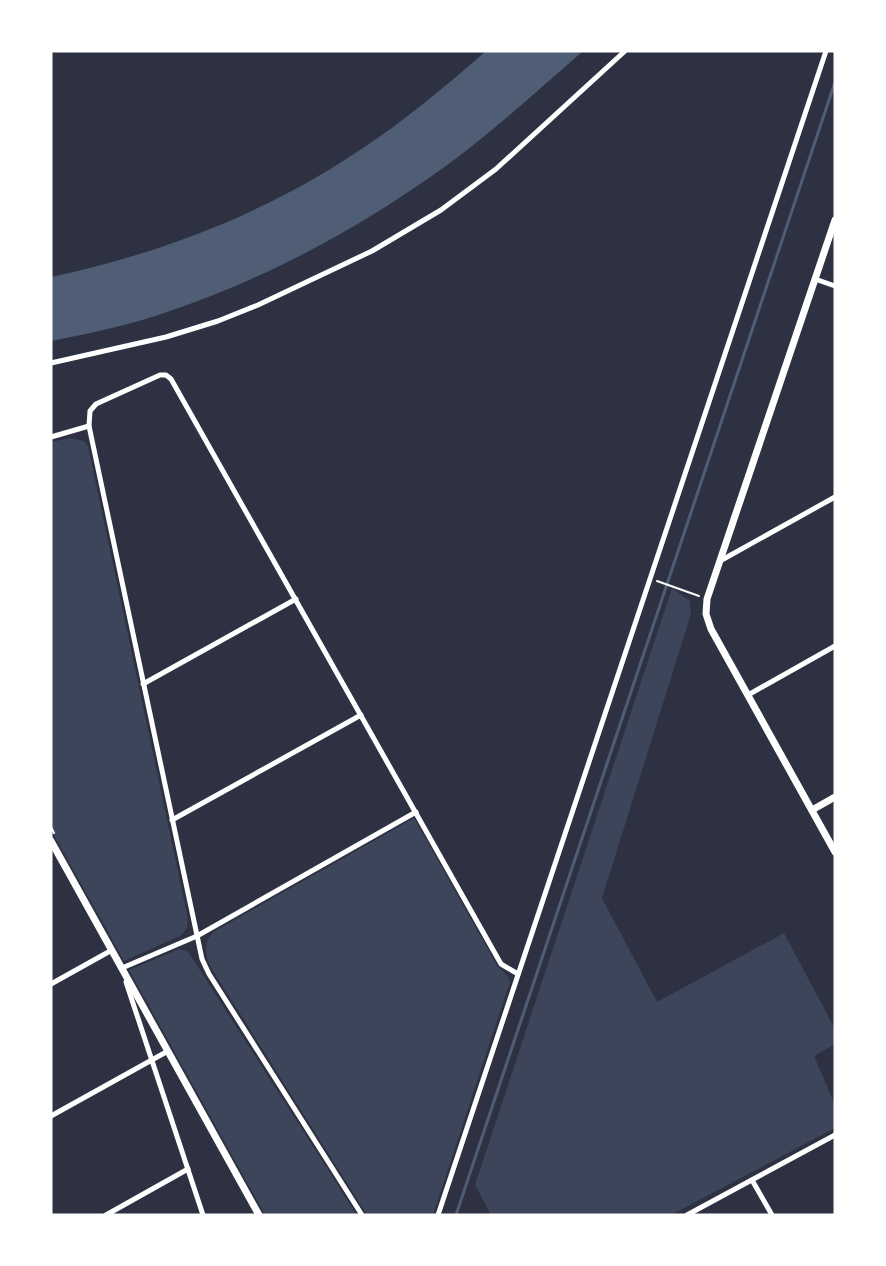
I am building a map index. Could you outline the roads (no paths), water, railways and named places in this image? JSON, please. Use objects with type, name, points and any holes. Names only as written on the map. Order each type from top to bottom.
[{"type":"street","points":[[51,363],[166,337],[224,319],[372,251],[441,210],[496,169],[625,51]]},
{"type":"street","points":[[438,1215],[826,51]]},
{"type":"street","points":[[835,220],[720,561],[708,599],[706,614],[711,629],[835,852]]},
{"type":"street","points":[[815,279],[835,286]]},
{"type":"street","points":[[362,1215],[203,963],[89,426],[90,411],[100,402],[157,376],[166,375],[173,381],[501,964],[518,974]]},
{"type":"street","points":[[51,437],[89,426]]},
{"type":"street","points":[[720,561],[835,497]]},
{"type":"street","points":[[143,684],[296,599]]},
{"type":"street","points":[[748,695],[835,646]]},
{"type":"street","points":[[172,820],[361,715]]},
{"type":"street","points":[[812,810],[835,797]]},
{"type":"street","points":[[122,968],[196,936],[416,812]]},
{"type":"street","points":[[51,841],[54,852],[112,950],[259,1215]]},
{"type":"street","points":[[51,984],[112,950]]},
{"type":"street","points":[[122,968],[203,1215]]},
{"type":"street","points":[[51,1116],[168,1051]]},
{"type":"street","points":[[687,1215],[835,1135]]},
{"type":"street","points":[[106,1215],[188,1169]]},
{"type":"street","points":[[752,1180],[772,1215]]},
{"type":"waterway","points":[[456,1215],[835,82]]}]
